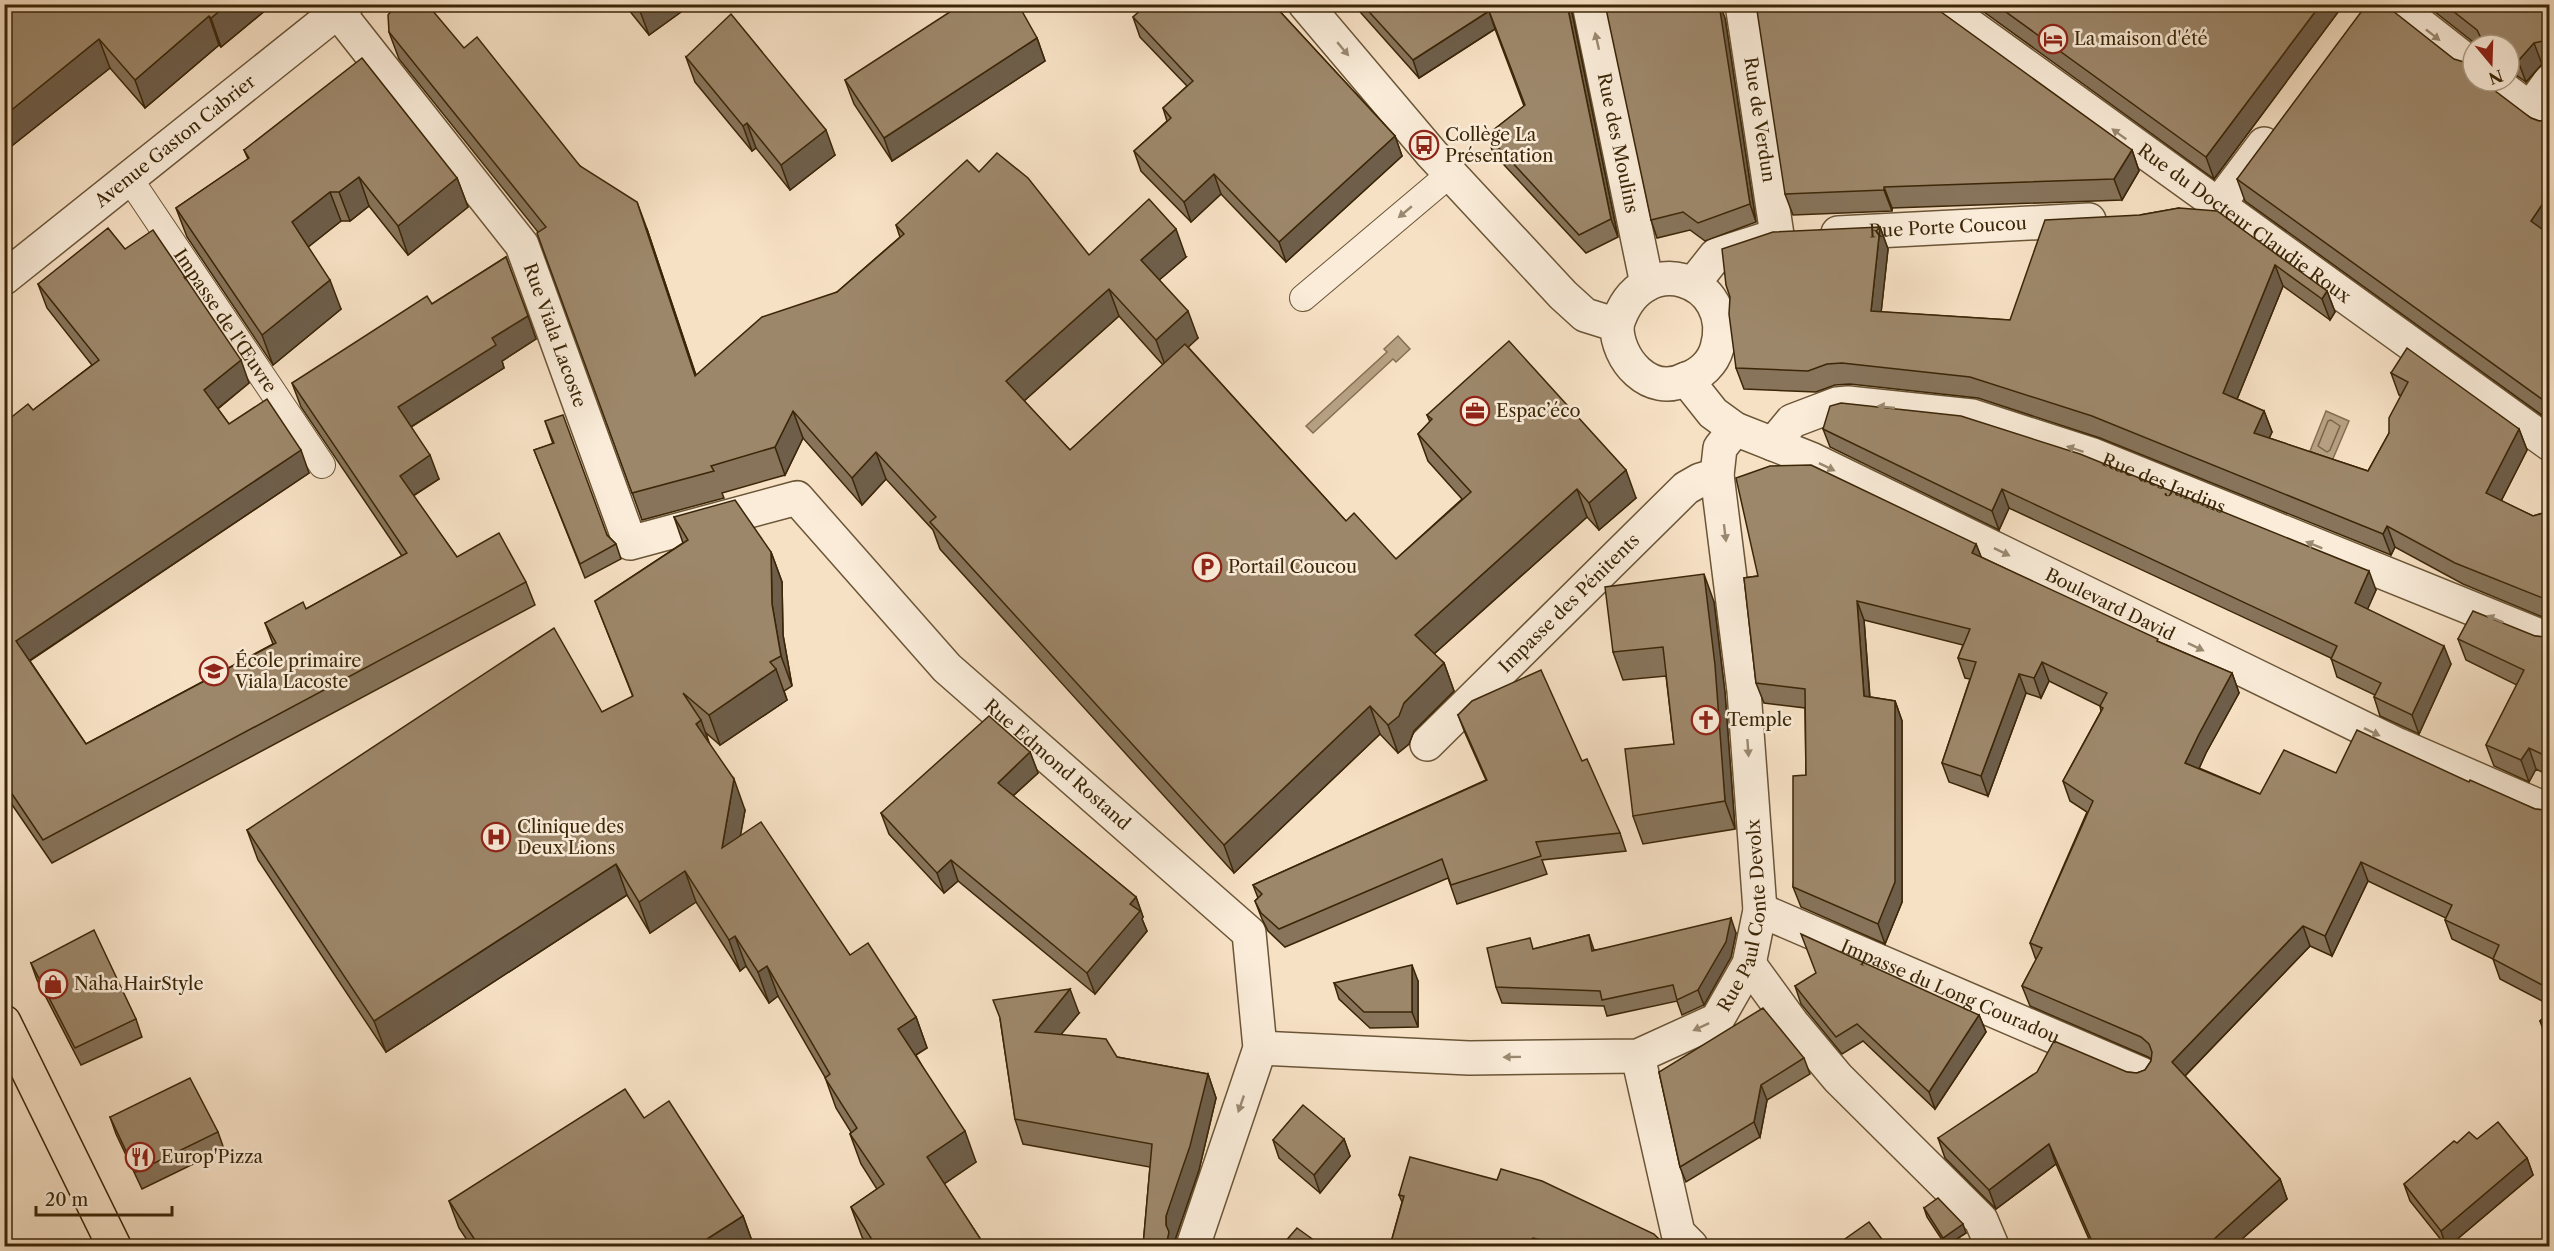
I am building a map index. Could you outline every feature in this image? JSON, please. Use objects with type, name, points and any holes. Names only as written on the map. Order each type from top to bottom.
[{"type":"main road","points":[[4,1022],[114,1246]]},
{"type":"street","points":[[1305,4],[1450,174],[1585,315],[1617,325]]},
{"type":"street","name":"Rue des Moulins","points":[[1589,4],[1647,284]]},
{"type":"street","name":"Rue de Verdun","points":[[1742,4],[1797,234]]},
{"type":"street","name":"Rue du Docteur Claudie Roux","points":[[1940,4],[2550,444]]},
{"type":"street","points":[[2375,6],[2461,59]]},
{"type":"street","name":"Avenue Gaston Cabrier","points":[[4,278],[343,8]]},
{"type":"street","name":"Rue Viala Lacoste","points":[[343,8],[522,245],[630,543],[797,498]]},
{"type":"street","points":[[2509,93],[2540,117],[2550,81]]},
{"type":"street","points":[[2177,212],[2218,205],[2281,121]]},
{"type":"street","name":"Rue Porte Coucou","points":[[1693,284],[1716,255],[1797,234],[2123,219]]},
{"type":"street","points":[[1662,279],[1678,279],[1693,284],[1706,294],[1715,307],[1720,322],[1720,338],[1716,354],[1706,367],[1694,377],[1686,380],[1658,382],[1638,373],[1623,356],[1618,346],[1617,325],[1622,308],[1632,293],[1647,284],[1662,279]]},
{"type":"street","name":"Boulevard David","points":[[1686,380],[1713,413],[1735,429],[1810,459],[2398,744],[2550,811]]},
{"type":"street","name":"Rue des Jardins","points":[[1773,444],[1792,421],[1837,404],[1848,403],[1972,416],[2093,455],[2550,640]]},
{"type":"street","name":"Rue Paul Conte Devolx","points":[[1260,1048],[1469,1058],[1638,1056],[1717,1020],[1749,964],[1760,910],[1744,692],[1717,475],[1720,448],[1735,429]]},
{"type":"street","name":"Impasse des Pénitents","points":[[1428,744],[1686,488],[1700,480],[1717,475]]},
{"type":"street","name":"Rue Edmond Rostand","points":[[797,498],[947,669],[1249,933],[1260,1048]]},
{"type":"street","name":"Impasse du Long Couradou","points":[[1760,910],[2141,1074]]},
{"type":"street","points":[[1749,964],[1792,1023],[1838,1078],[1981,1220],[1992,1246]]},
{"type":"street","points":[[1193,1246],[1260,1048]]},
{"type":"street","points":[[1638,1056],[1678,1233],[1691,1246]]},
{"type":"lane","points":[[1303,298],[1450,174]]},
{"type":"lane","name":"Impasse de l'Œuvre","points":[[129,178],[322,465]]},
{"type":"water","points":[[1398,336],[1410,349],[1396,362],[1393,359],[1313,433],[1306,426],[1387,352],[1384,349]]},
{"type":"water","points":[[2326,411],[2349,421],[2332,461],[2310,451]]},
{"type":"building","points":[[4,4],[228,4],[211,18],[209,16],[135,80],[99,39],[4,116]]},
{"type":"building","points":[[397,4],[427,4],[464,48],[477,37],[580,166],[637,202],[695,376],[762,317],[837,292],[904,234],[896,225],[967,160],[979,172],[997,153],[1028,178],[1089,255],[1149,199],[1176,229],[1141,260],[1188,311],[1156,340],[1109,289],[1006,381],[1070,450],[1185,344],[1346,521],[1354,513],[1396,559],[1471,492],[1418,434],[1432,419],[1427,415],[1509,341],[1626,470],[1589,503],[1577,489],[1415,635],[1444,663],[1404,703],[1399,716],[1388,725],[1370,706],[1224,845],[930,522],[936,517],[876,452],[852,478],[793,411],[775,447],[711,466],[714,471],[632,493],[537,233],[546,227],[389,32],[388,15]]},
{"type":"building","points":[[635,4],[650,4],[640,11]]},
{"type":"building","points":[[962,4],[1018,4],[1037,38],[884,138],[845,80]]},
{"type":"building","points":[[1142,4],[1273,4],[1395,136],[1279,242],[1214,174],[1184,202],[1134,151],[1171,118],[1163,108],[1193,81],[1133,17],[1144,7]]},
{"type":"building","points":[[1362,4],[1567,4],[1611,219],[1579,235],[1487,135],[1525,105],[1489,11],[1413,60]]},
{"type":"building","points":[[1605,4],[1715,4],[1715,6],[1719,4],[1750,204],[1698,223],[1683,212],[1651,220]]},
{"type":"building","points":[[1756,4],[1930,4],[2132,150],[2114,179],[1884,187],[1884,190],[1785,194]]},
{"type":"building","points":[[1995,4],[2321,4],[2206,157]]},
{"type":"building","points":[[2367,4],[2384,4],[2454,59],[2461,61],[2461,93],[2498,93],[2531,118],[2539,121],[2550,120],[2550,193],[2531,221],[2550,235],[2550,405],[2237,179]]},
{"type":"building","points":[[2444,4],[2550,4],[2550,43],[2543,41],[2534,43],[2521,58],[2521,33],[2478,33]]},
{"type":"building","points":[[731,14],[826,130],[781,165],[747,123],[743,126],[686,57]]},
{"type":"building","points":[[362,58],[457,178],[398,226],[359,177],[339,192],[330,192],[292,222],[330,280],[262,335],[176,208],[249,158],[244,150]]},
{"type":"building","points":[[2179,208],[2217,211],[2327,291],[2322,299],[2275,265],[2223,393],[2264,411],[2254,433],[2368,471],[2389,433],[2389,418],[2408,382],[2391,373],[2407,348],[2519,429],[2486,493],[2533,516],[2550,511],[2550,601],[2455,563],[2387,526],[2383,534],[2092,416],[1970,377],[1842,363],[1827,364],[1808,371],[1736,368],[1729,314],[1730,297],[1726,285],[1722,249],[1773,232],[1880,227],[1871,311],[2010,320],[2045,220],[2140,215]]},
{"type":"building","points":[[108,228],[125,249],[153,230],[241,360],[204,390],[229,424],[267,399],[301,450],[16,641],[86,744],[276,643],[265,623],[303,602],[306,609],[407,553],[292,383],[427,296],[432,304],[506,257],[528,316],[492,338],[496,345],[398,407],[430,455],[400,476],[457,557],[499,533],[526,582],[43,840],[4,782],[4,423],[28,404],[33,410],[99,360],[38,284]]},
{"type":"building","points":[[1841,403],[1961,416],[2080,454],[2369,571],[2355,603],[2444,646],[2412,715],[2374,697],[2381,683],[2331,659],[2337,646],[2002,489],[1992,511],[1823,429],[1830,406]]},
{"type":"building","points":[[563,415],[607,535],[616,544],[580,564],[534,450],[554,443],[545,421]]},
{"type":"building","points":[[1811,465],[1976,544],[1972,553],[2158,639],[2157,641],[2232,673],[2185,763],[2260,794],[2284,750],[2336,773],[2357,730],[2469,782],[2470,780],[2535,809],[2550,808],[2550,989],[2493,959],[2499,945],[2445,920],[2452,905],[2361,862],[2325,936],[2303,926],[2172,1062],[2280,1179],[2213,1240],[2215,1246],[2094,1246],[2049,1144],[1989,1190],[1938,1138],[2037,1072],[2054,1041],[2127,1072],[2137,1073],[2145,1070],[2151,1061],[2152,1052],[2149,1044],[2141,1037],[2022,986],[2042,948],[2030,943],[2093,801],[2063,781],[2103,708],[2100,706],[2107,693],[2042,662],[2034,678],[2019,674],[1981,776],[1942,763],[1976,662],[1958,658],[1970,629],[1857,601],[1864,696],[1895,701],[1895,882],[1878,924],[1793,887],[1793,776],[1806,775],[1805,689],[1756,683],[1744,578],[1758,576],[1736,478],[1770,466]]},
{"type":"building","points":[[735,500],[771,552],[772,604],[781,656],[770,662],[776,669],[709,715],[683,693],[701,720],[696,724],[734,779],[722,848],[761,822],[850,955],[868,943],[916,1017],[898,1029],[965,1131],[927,1157],[985,1246],[876,1246],[851,1207],[884,1184],[850,1134],[857,1128],[825,1078],[830,1074],[767,966],[758,972],[735,936],[729,940],[685,871],[639,902],[616,864],[374,1021],[247,830],[554,628],[602,712],[633,696],[595,601],[688,540],[674,517]]},
{"type":"building","points":[[1704,574],[1715,665],[1725,801],[1633,816],[1625,749],[1674,744],[1663,647],[1613,652],[1605,587]]},
{"type":"building","points":[[2473,611],[2535,636],[2550,635],[2550,758],[2529,748],[2521,760],[2486,745],[2524,670],[2458,639]]},
{"type":"building","points":[[1541,670],[1582,761],[1587,759],[1620,833],[1536,842],[1541,856],[1451,885],[1442,859],[1279,929],[1261,913],[1255,901],[1262,894],[1253,885],[1487,780],[1458,715],[1472,701]]},
{"type":"building","points":[[989,716],[1030,752],[998,783],[1136,897],[1130,904],[1140,911],[1087,973],[951,860],[937,873],[881,813]]},
{"type":"building","points":[[1731,918],[1726,942],[1698,990],[1677,1000],[1673,985],[1602,1000],[1600,991],[1496,987],[1487,948],[1530,938],[1533,949],[1589,935],[1592,951]]},
{"type":"building","points":[[94,930],[136,1019],[75,1048],[31,963]]},
{"type":"building","points":[[1801,934],[1979,1015],[1929,1092],[1857,1024],[1836,1037],[1795,986],[1816,973]]},
{"type":"building","points":[[1412,965],[1412,1012],[1364,1012],[1334,983]]},
{"type":"building","points":[[1070,989],[1035,1032],[1106,1039],[1117,1057],[1208,1074],[1190,1146],[1166,1216],[1169,1232],[1166,1246],[1143,1246],[1152,1144],[1015,1119],[1000,1018],[993,1000]]},
{"type":"building","points":[[1763,1008],[1804,1058],[1761,1085],[1754,1122],[1680,1167],[1659,1072]]},
{"type":"building","points":[[2550,1012],[2550,1032],[2540,1021]]},
{"type":"building","points":[[190,1078],[218,1132],[136,1172],[110,1117]]},
{"type":"building","points":[[625,1089],[644,1118],[669,1101],[743,1216],[696,1246],[479,1246],[449,1201]]},
{"type":"building","points":[[1303,1105],[1344,1139],[1314,1175],[1273,1140]]},
{"type":"building","points":[[2498,1122],[2527,1158],[2441,1231],[2404,1184],[2454,1141],[2457,1143],[2469,1132],[2477,1139]]},
{"type":"building","points":[[1410,1157],[1497,1180],[1501,1169],[1542,1181],[1654,1234],[1666,1246],[1567,1246],[1533,1238],[1526,1246],[1390,1246],[1404,1196],[1399,1195]]},
{"type":"building","points":[[1938,1198],[1963,1224],[1943,1238],[1924,1208]]},
{"type":"building","points":[[1869,1222],[1887,1246],[1835,1246]]},
{"type":"building","points":[[1297,1228],[1322,1246],[1285,1246],[1283,1244]]},
{"type":"place","name":"La maison d'été","points":[[2053,39]]},
{"type":"place","name":"Collège La Présentation","points":[[1424,145]]},
{"type":"place","name":"Espac’éco","points":[[1475,411]]},
{"type":"place","name":"Portail Coucou","points":[[1207,567]]},
{"type":"place","name":"École primaire Viala Lacoste","points":[[214,671]]},
{"type":"place","name":"Temple","points":[[1706,720]]},
{"type":"place","name":"Clinique des Deux Lions","points":[[496,837]]},
{"type":"place","name":"Naha HairStyle","points":[[53,984]]},
{"type":"place","name":"Europ'Pizza","points":[[140,1157]]}]
